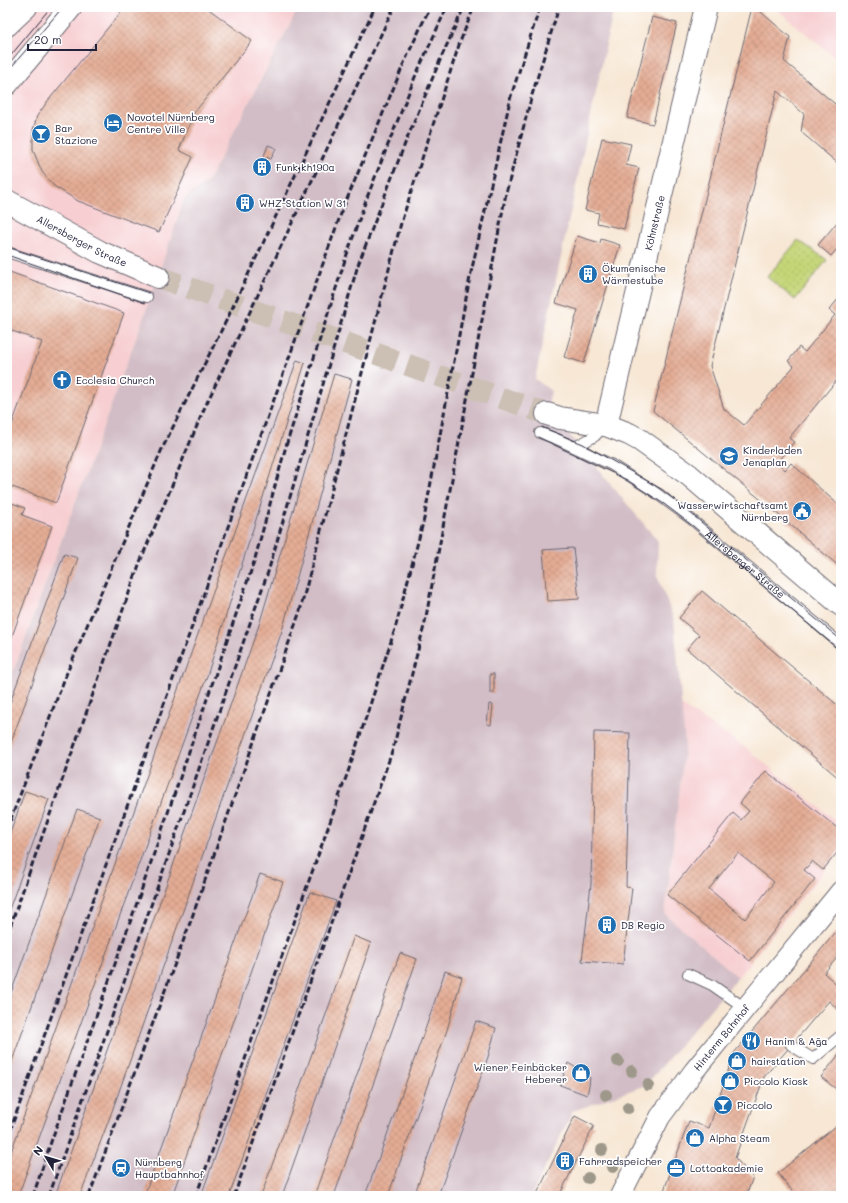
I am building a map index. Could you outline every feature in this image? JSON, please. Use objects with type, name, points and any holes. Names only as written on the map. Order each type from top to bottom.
[{"type":"main road","points":[[7,84],[71,7]]},
{"type":"main road","name":"Köhnstraße","points":[[606,425],[706,7]]},
{"type":"main road","name":"Allersberger Straße","points":[[7,201],[100,252],[158,277]]},
{"type":"main road","points":[[543,423],[560,418],[606,425],[624,431],[640,440],[683,471],[841,606]]},
{"type":"street","name":"Hinterm Bahnhof","points":[[620,1196],[660,1117],[694,1071],[841,891]]},
{"type":"lane","points":[[7,252],[147,297]]},
{"type":"lane","name":"Allersberger Straße","points":[[543,423],[575,447],[612,465],[653,491],[691,519],[841,644]]},
{"type":"lane","points":[[575,447],[595,436],[606,425]]},
{"type":"lane","points":[[688,974],[712,985],[745,1008]]},
{"type":"lane","points":[[791,1045],[813,1059],[839,1037]]},
{"type":"shaded area","points":[[7,7],[299,7],[208,181],[184,199],[147,308],[7,687]]},
{"type":"shaded area","points":[[299,7],[614,7],[535,379],[551,391],[547,408],[658,541],[657,575],[674,620],[685,744],[665,914],[738,977],[646,1085],[573,1111],[531,1196],[7,1196],[7,688],[147,308],[184,199],[208,181]]},
{"type":"shaded area","points":[[774,7],[841,7],[841,63]]},
{"type":"shaded area","points":[[681,705],[746,748],[841,825],[841,850],[738,977],[665,915],[685,744]]},
{"type":"green space","points":[[798,240],[827,260],[795,300],[767,277]]},
{"type":"building","name":"Novotel Nürnberg Centre Ville","points":[[125,7],[206,7],[252,41],[194,113],[179,150],[193,157],[159,232],[78,201],[54,186],[42,172],[33,150],[33,130],[37,116]]},
{"type":"building","points":[[752,7],[755,7],[790,37],[784,61],[841,109],[841,166],[801,132],[804,114],[777,91],[710,366],[724,409],[744,425],[794,366],[788,361],[799,347],[805,352],[835,315],[829,310],[840,297],[841,298],[841,375],[789,438],[794,442],[777,462],[785,470],[791,463],[841,507],[841,568],[653,411]]},
{"type":"building","points":[[652,17],[677,23],[653,124],[627,118]]},
{"type":"building","points":[[602,138],[631,144],[626,165],[639,168],[624,229],[597,223],[599,213],[585,210]]},
{"type":"building","points":[[268,145],[276,148],[271,159],[264,156]]},
{"type":"building","name":"Funk kh190a","points":[[261,160],[268,163],[263,174],[255,171]]},
{"type":"building","name":"WHZ-Station W 31","points":[[243,195],[252,199],[247,210],[238,206]]},
{"type":"building","points":[[839,220],[841,222],[841,244],[831,256],[818,245]]},
{"type":"building","name":"Ökumenische Wärmestube","points":[[577,236],[600,243],[601,239],[620,245],[584,363],[564,357],[578,310],[556,303]]},
{"type":"building","points":[[7,271],[124,313],[56,503],[7,485],[7,438],[42,342],[7,329]]},
{"type":"building","points":[[297,360],[305,363],[207,676],[18,1196],[7,1196],[7,1163]]},
{"type":"building","points":[[334,374],[352,379],[282,631],[111,1114],[80,1196],[55,1196],[259,625]]},
{"type":"building","points":[[7,501],[25,508],[22,515],[52,526],[7,650]]},
{"type":"building","points":[[573,548],[579,599],[547,601],[543,550]]},
{"type":"building","points":[[64,554],[78,558],[7,753],[7,711]]},
{"type":"building","points":[[702,591],[841,708],[841,780],[687,649],[699,635],[679,618]]},
{"type":"building","points":[[490,674],[494,674],[494,693],[490,693]]},
{"type":"building","points":[[489,704],[493,705],[491,725],[487,724]]},
{"type":"building","points":[[594,732],[630,733],[626,887],[632,888],[623,964],[582,961],[591,884]]},
{"type":"building","points":[[766,771],[841,831],[841,848],[823,870],[812,861],[804,870],[815,879],[750,961],[667,895],[733,813],[741,820],[749,811],[740,803]],"holes":[[[738,853],[774,882],[745,919],[709,889]]]},
{"type":"building","points":[[25,791],[49,799],[7,915],[7,842]]},
{"type":"building","points":[[77,809],[100,817],[7,1075],[7,1004]]},
{"type":"building","points":[[260,874],[283,882],[172,1196],[144,1196]]},
{"type":"building","points":[[310,892],[336,901],[229,1196],[201,1196]]},
{"type":"building","points":[[841,926],[841,953],[824,973],[841,988],[841,1012],[829,1001],[764,1077],[735,1158],[753,1177],[746,1196],[662,1196],[689,1121],[709,1128],[734,1053]]},
{"type":"building","points":[[354,936],[371,943],[282,1196],[261,1196]]},
{"type":"building","points":[[400,953],[417,959],[334,1196],[314,1196]]},
{"type":"building","points":[[445,971],[462,977],[447,1030],[388,1196],[365,1196],[427,1024]]},
{"type":"building","points":[[476,1021],[496,1028],[488,1057],[438,1196],[414,1196]]},
{"type":"building","points":[[841,1052],[841,1093],[821,1077]]},
{"type":"building","points":[[568,1063],[585,1073],[590,1078],[587,1095],[560,1085]]},
{"type":"building","name":"Fahrradspeicher","points":[[575,1116],[594,1126],[559,1196],[536,1196]]},
{"type":"building","points":[[841,1122],[841,1196],[796,1196],[778,1173]]},
{"type":"tunnel","points":[[158,277],[547,414]]},
{"type":"tram line","points":[[7,60],[51,7]]},
{"type":"tram line","points":[[7,72],[63,7]]},
{"type":"tram line","points":[[7,247],[149,293]]},
{"type":"tram line","points":[[7,255],[145,303]]},
{"type":"tram line","points":[[542,427],[583,444],[663,490],[841,640]]},
{"type":"tram line","points":[[538,437],[627,480],[664,504],[693,526],[841,652]]},
{"type":"railway","points":[[7,829],[66,675],[162,449],[229,315],[375,7]]},
{"type":"railway","points":[[7,935],[140,562],[204,409],[394,7]]},
{"type":"railway","points":[[7,1139],[342,211],[404,63],[430,7]]},
{"type":"railway","points":[[33,1196],[138,900],[254,562],[286,446],[345,260],[366,200],[415,77],[447,7]]},
{"type":"railway","points":[[49,1196],[268,572],[358,265],[406,141],[464,7]]},
{"type":"railway","points":[[89,1196],[191,920],[300,611],[401,223],[460,42],[474,7]]},
{"type":"railway","points":[[196,1196],[349,769],[395,629],[424,519],[470,277],[511,96],[540,7]]},
{"type":"railway","points":[[234,1196],[393,749],[425,622],[506,193],[532,95],[559,7]]},
{"type":"place","name":"Novotel Nürnberg Centre Ville","points":[[113,123]]},
{"type":"place","name":"Bar Stazione","points":[[41,134]]},
{"type":"place","name":"Funk kh190a","points":[[262,167]]},
{"type":"place","name":"WHZ-Station W 31","points":[[245,203]]},
{"type":"place","name":"Ökumenische Wärmestube","points":[[588,274]]},
{"type":"place","name":"Ecclesia Church","points":[[62,380]]},
{"type":"place","name":"Kinderladen Jenaplan","points":[[729,456]]},
{"type":"place","name":"Wasserwirtschaftsamt Nürnberg","points":[[802,511]]},
{"type":"place","name":"DB Regio","points":[[607,925]]},
{"type":"place","name":"Hanim & Ağa","points":[[751,1041]]},
{"type":"place","name":"hairstation","points":[[737,1061]]},
{"type":"place","name":"Wiener Feinbäcker Heberer","points":[[581,1073]]},
{"type":"place","name":"Piccolo Kiosk","points":[[730,1081]]},
{"type":"place","name":"Piccolo","points":[[723,1105]]},
{"type":"place","name":"Alpha Steam","points":[[695,1138]]},
{"type":"place","name":"Fahrradspeicher","points":[[565,1161]]},
{"type":"place","name":"Nürnberg Hauptbahnhof","points":[[121,1168]]},
{"type":"place","name":"Lottoakademie","points":[[676,1168]]}]
